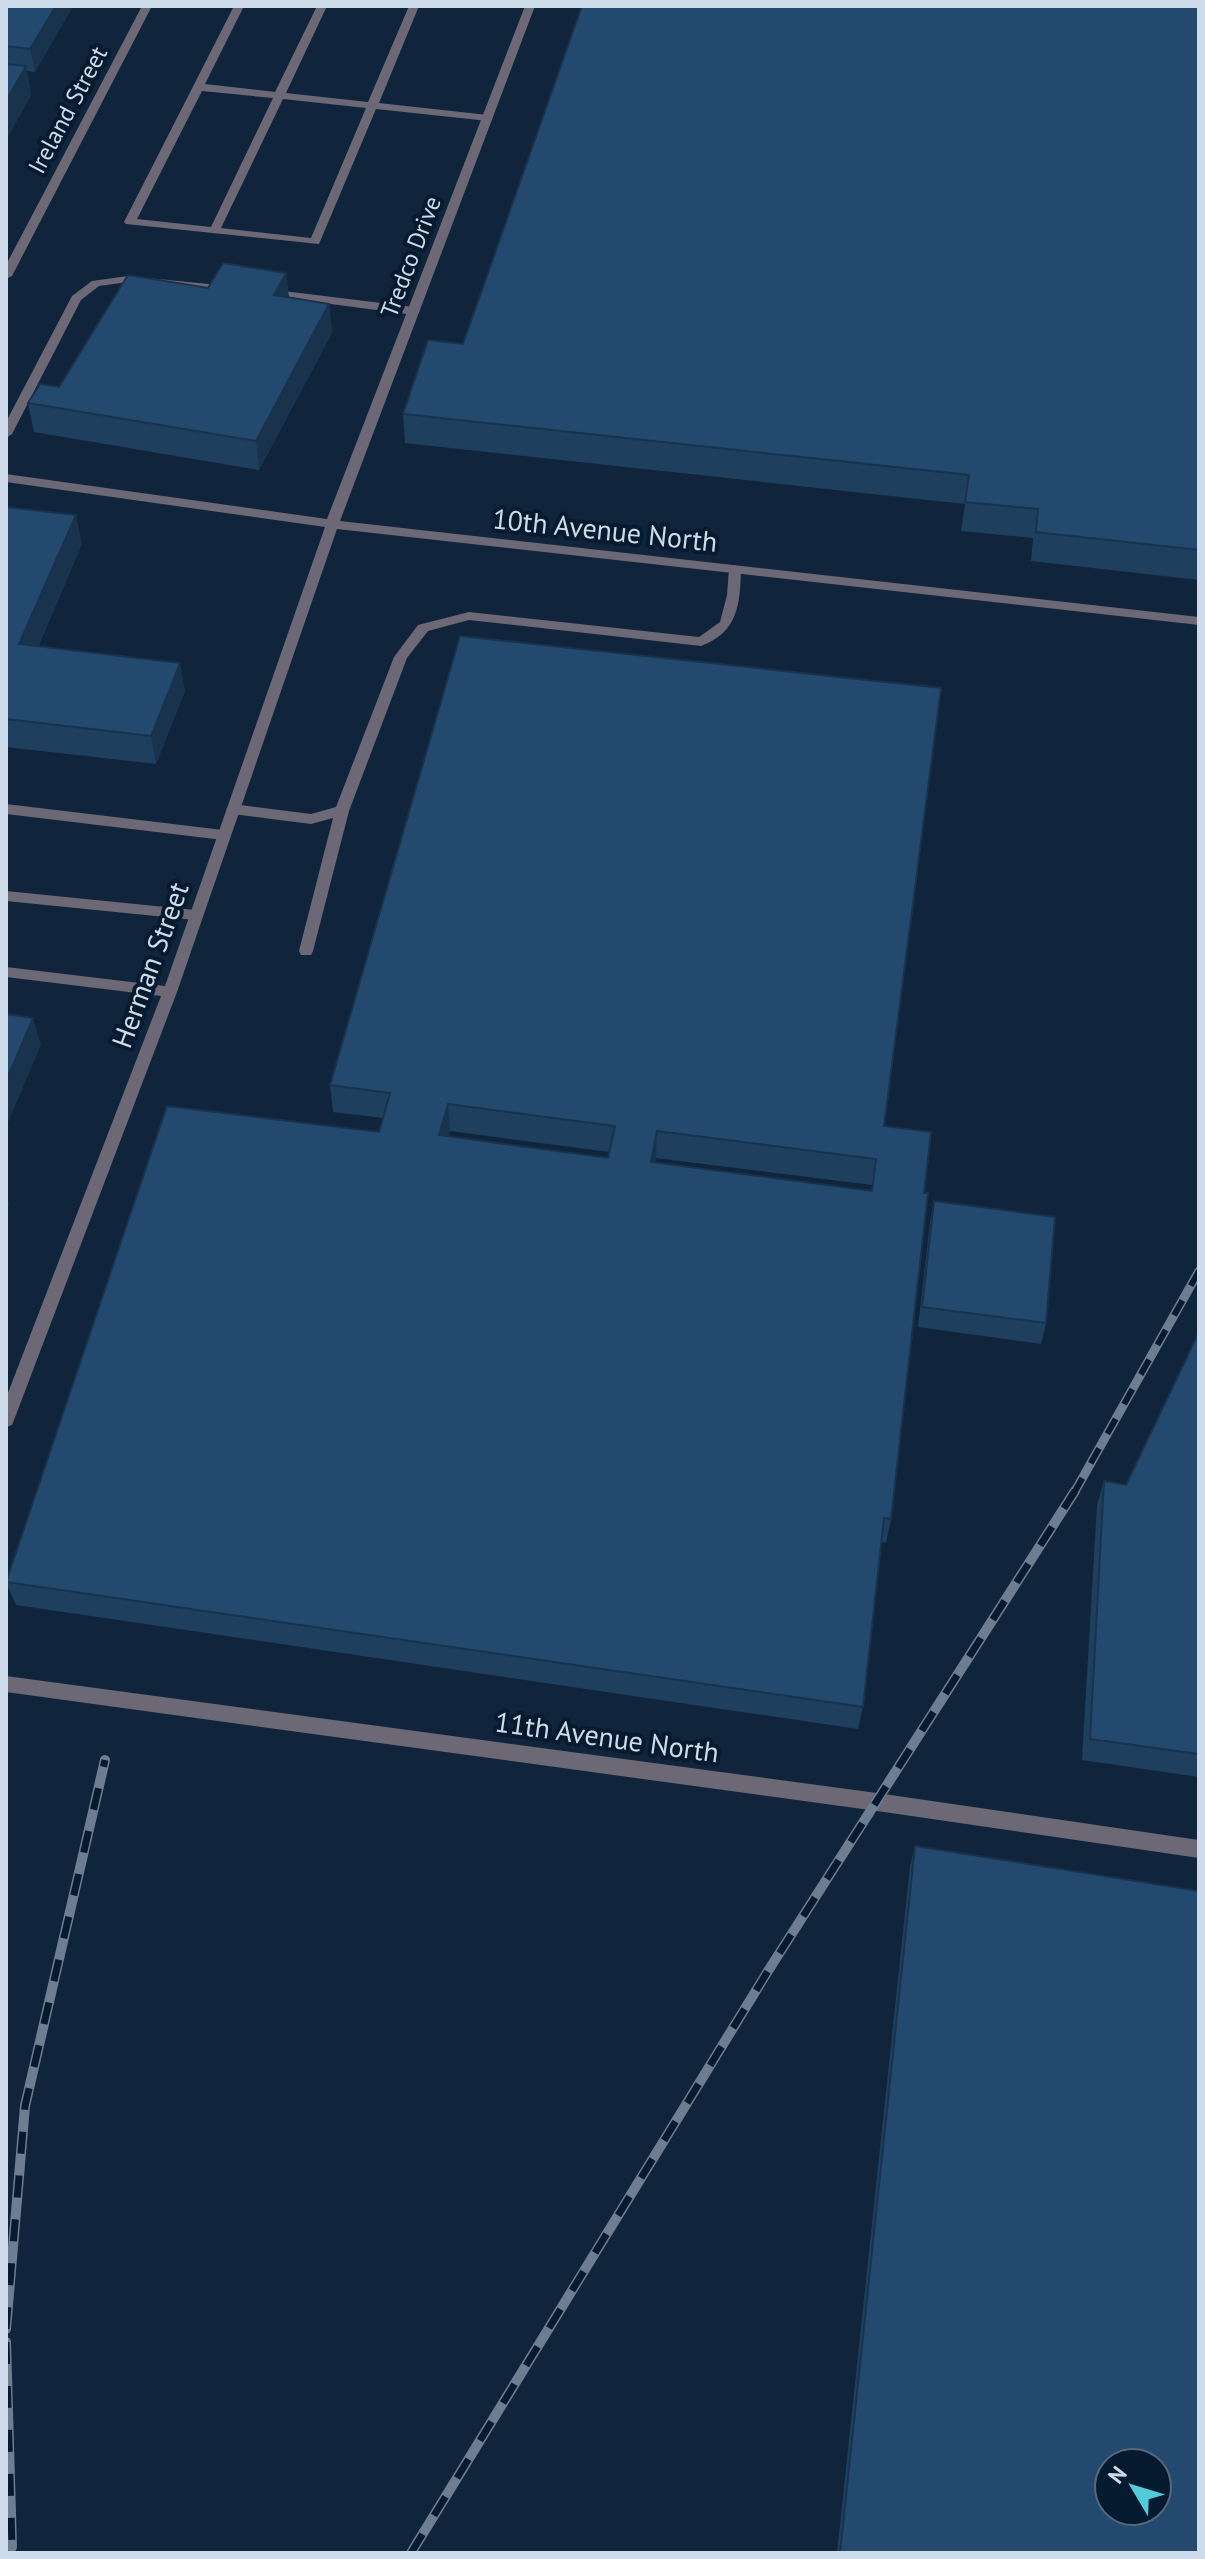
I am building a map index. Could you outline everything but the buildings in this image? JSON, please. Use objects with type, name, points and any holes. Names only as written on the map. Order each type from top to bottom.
[{"type":"street","name":"Ireland Street","points":[[6,276],[147,6]]},
{"type":"street","points":[[239,6],[130,222],[315,242],[414,6]]},
{"type":"street","points":[[214,232],[322,6]]},
{"type":"street","name":"Tredco Drive","points":[[332,524],[530,6]]},
{"type":"street","points":[[198,87],[488,118]]},
{"type":"street","points":[[6,434],[76,298],[96,283],[128,279],[236,290]]},
{"type":"street","points":[[251,292],[414,311]]},
{"type":"street","name":"10th Avenue North","points":[[6,478],[332,524],[1199,621]]},
{"type":"street","name":"Herman Street","points":[[6,1420],[170,992],[332,524]]},
{"type":"street","points":[[306,951],[342,811],[401,657],[423,628],[469,616],[701,642],[726,624],[734,595],[735,569]]},
{"type":"street","points":[[6,809],[223,835]]},
{"type":"street","points":[[233,809],[311,819],[342,811]]},
{"type":"street","points":[[6,896],[195,915]]},
{"type":"street","points":[[6,972],[170,992]]},
{"type":"street","name":"11th Avenue North","points":[[6,1684],[877,1802],[1199,1849]]},
{"type":"railway","points":[[1074,1493],[1199,1271]]},
{"type":"railway","points":[[411,2553],[768,1971],[1075,1491]]},
{"type":"railway","points":[[6,2329],[25,2106],[105,1760]]},
{"type":"railway","points":[[6,2342],[12,2547]]}]
